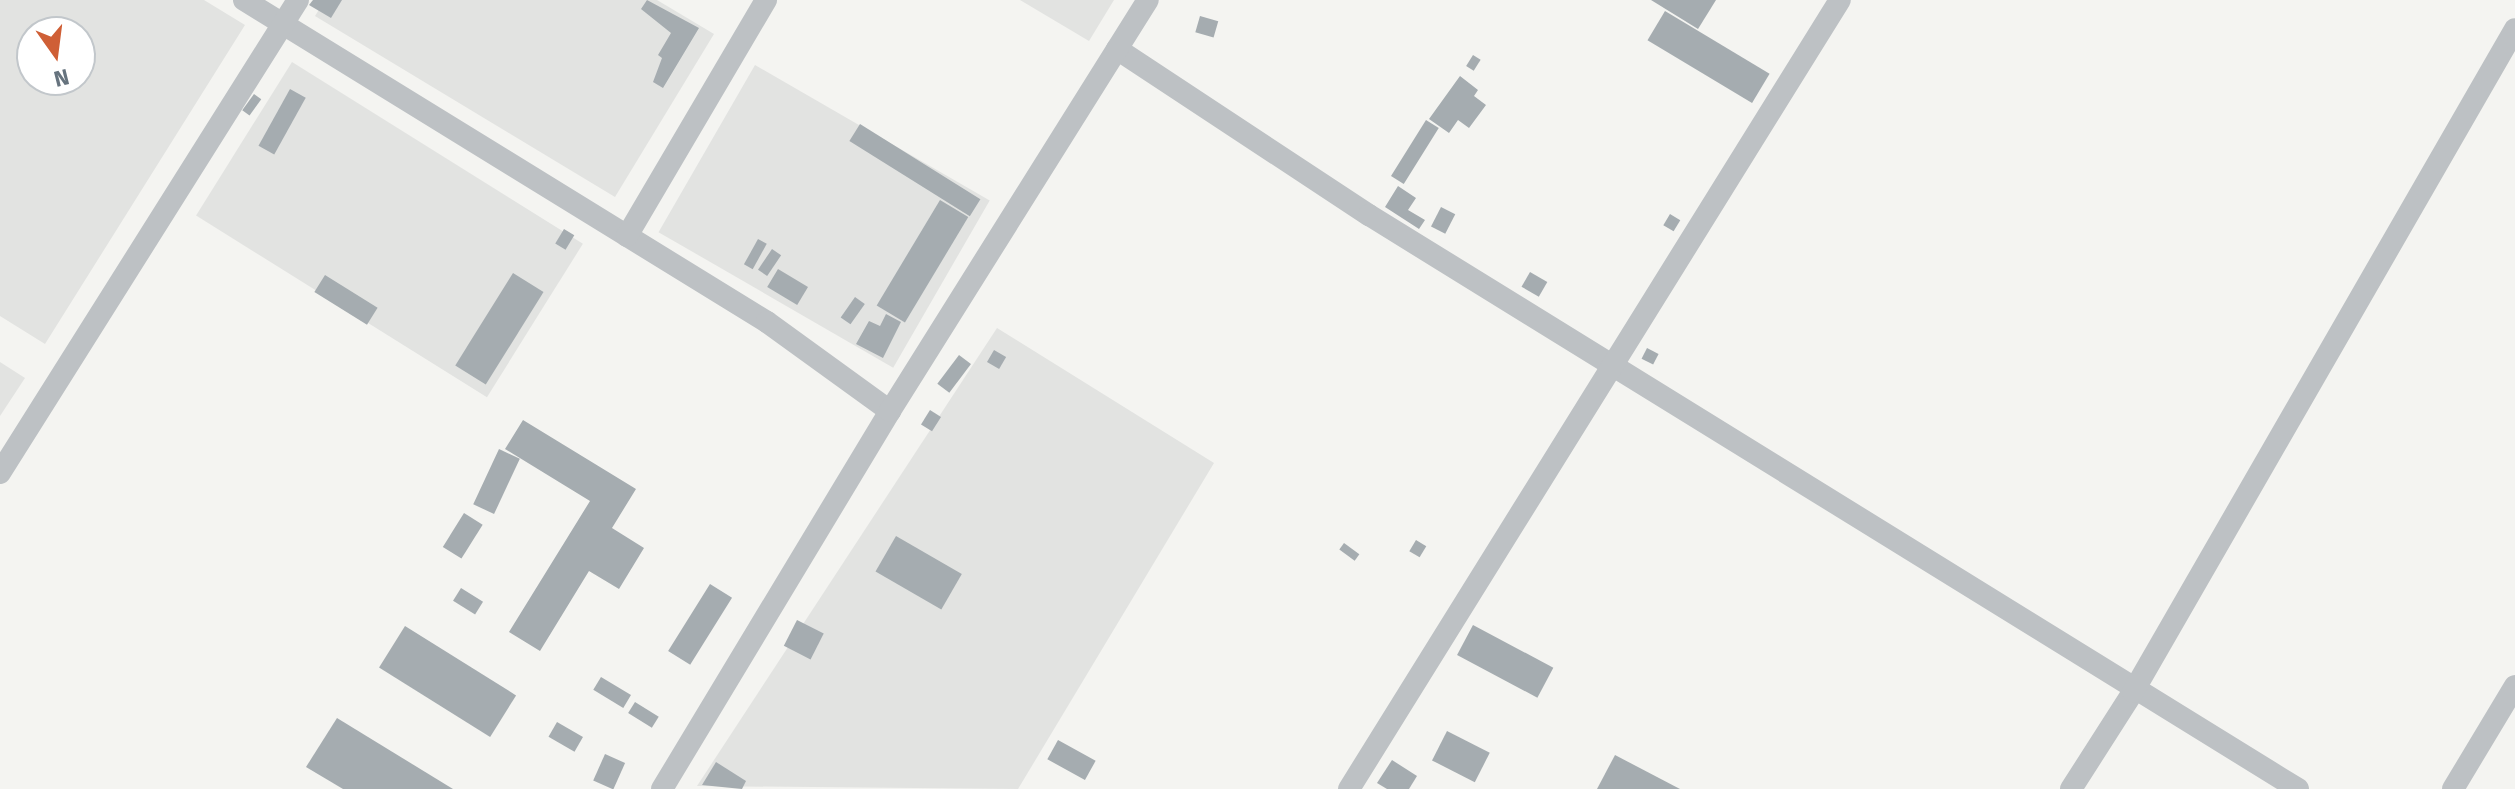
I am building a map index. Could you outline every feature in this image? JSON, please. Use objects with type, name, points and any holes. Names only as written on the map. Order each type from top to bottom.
[{"type":"street","points":[[244,0],[767,322],[890,411]]},
{"type":"street","points":[[0,473],[298,0]]},
{"type":"street","points":[[627,236],[766,0]]},
{"type":"street","points":[[662,789],[890,411],[1148,0]]},
{"type":"street","points":[[1349,789],[1840,0]]},
{"type":"street","points":[[2071,789],[2133,692],[2515,29]]},
{"type":"street","points":[[1117,49],[1369,215],[2133,692],[2298,789]]},
{"type":"street","points":[[2453,789],[2515,686]]},
{"type":"shaded area","points":[[0,0],[204,0],[245,25],[45,344],[0,316]]},
{"type":"shaded area","points":[[325,0],[657,0],[714,34],[615,197],[315,16]]},
{"type":"shaded area","points":[[1020,0],[1114,0],[1089,41]]},
{"type":"shaded area","points":[[292,62],[583,244],[487,397],[196,215]]},
{"type":"shaded area","points":[[755,65],[990,200],[893,368],[658,232]]},
{"type":"shaded area","points":[[997,328],[1214,463],[1018,789],[697,786]]},
{"type":"shaded area","points":[[0,362],[25,378],[0,416]]},
{"type":"building","points":[[313,0],[342,0],[331,18],[309,5]]},
{"type":"building","points":[[647,0],[699,28],[663,88],[653,82],[662,58],[658,55],[671,33],[641,9]]},
{"type":"building","points":[[1651,0],[1716,0],[1698,29]]},
{"type":"building","points":[[1665,11],[1770,74],[1752,103],[1647,40]]},
{"type":"building","points":[[1200,16],[1218,21],[1214,38],[1195,32]]},
{"type":"building","points":[[1473,55],[1481,60],[1474,71],[1466,66]]},
{"type":"building","points":[[1460,76],[1478,90],[1474,96],[1486,105],[1469,128],[1458,120],[1449,133],[1429,119]]},
{"type":"building","points":[[290,89],[306,98],[274,155],[258,146]]},
{"type":"building","points":[[254,94],[261,99],[250,115],[242,110]]},
{"type":"building","points":[[1426,120],[1439,128],[1404,184],[1391,176]]},
{"type":"building","points":[[860,124],[980,199],[970,216],[849,141]]},
{"type":"building","points":[[1398,186],[1416,198],[1408,210],[1425,220],[1419,229],[1385,207]]},
{"type":"building","points":[[940,200],[968,217],[905,322],[877,305]]},
{"type":"building","points":[[1441,207],[1455,214],[1445,234],[1431,227]]},
{"type":"building","points":[[1670,214],[1680,220],[1674,231],[1663,225]]},
{"type":"building","points":[[564,229],[574,235],[566,250],[555,244]]},
{"type":"building","points":[[758,239],[767,244],[753,269],[744,264]]},
{"type":"building","points":[[772,249],[781,255],[767,276],[758,270]]},
{"type":"building","points":[[778,269],[808,287],[797,305],[767,287]]},
{"type":"building","points":[[1530,272],[1547,282],[1539,297],[1522,287]]},
{"type":"building","points":[[513,273],[544,292],[486,385],[455,365]]},
{"type":"building","points":[[325,275],[378,308],[367,325],[314,292]]},
{"type":"building","points":[[855,297],[865,304],[850,324],[841,317]]},
{"type":"building","points":[[886,314],[901,322],[883,358],[856,344],[869,321],[880,326]]},
{"type":"building","points":[[1647,348],[1659,354],[1653,365],[1642,359]]},
{"type":"building","points":[[994,350],[1006,357],[999,369],[987,362]]},
{"type":"building","points":[[959,355],[971,364],[949,393],[937,384]]},
{"type":"building","points":[[930,410],[941,417],[932,431],[921,424]]},
{"type":"building","points":[[523,420],[636,489],[612,528],[644,548],[619,589],[589,571],[540,651],[509,632],[590,501],[505,449]]},
{"type":"building","points":[[499,449],[520,459],[494,514],[473,504]]},
{"type":"building","points":[[464,513],[483,525],[461,559],[443,547]]},
{"type":"building","points":[[896,536],[962,574],[941,610],[876,572]]},
{"type":"building","points":[[1416,540],[1426,546],[1420,557],[1409,551]]},
{"type":"building","points":[[1344,543],[1359,554],[1355,561],[1339,549]]},
{"type":"building","points":[[710,584],[732,598],[690,665],[668,651]]},
{"type":"building","points":[[461,588],[483,602],[475,614],[453,601]]},
{"type":"building","points":[[797,620],[824,634],[811,659],[784,646]]},
{"type":"building","points":[[1473,625],[1553,668],[1537,698],[1457,655]]},
{"type":"building","points":[[405,626],[516,695],[490,737],[379,668]]},
{"type":"building","points":[[601,677],[631,695],[623,708],[593,690]]},
{"type":"building","points":[[635,702],[659,717],[652,728],[628,713]]},
{"type":"building","points":[[337,718],[453,789],[343,789],[306,767]]},
{"type":"building","points":[[557,722],[583,737],[574,752],[548,737]]},
{"type":"building","points":[[1447,731],[1490,753],[1475,782],[1432,760]]},
{"type":"building","points":[[1058,740],[1096,761],[1085,780],[1047,759]]},
{"type":"building","points":[[605,754],[625,763],[613,789],[593,780]]},
{"type":"building","points":[[1615,755],[1680,789],[1597,789]]},
{"type":"building","points":[[1392,760],[1417,776],[1409,789],[1387,789],[1377,783]]},
{"type":"building","points":[[716,762],[746,781],[742,789],[702,785]]}]
